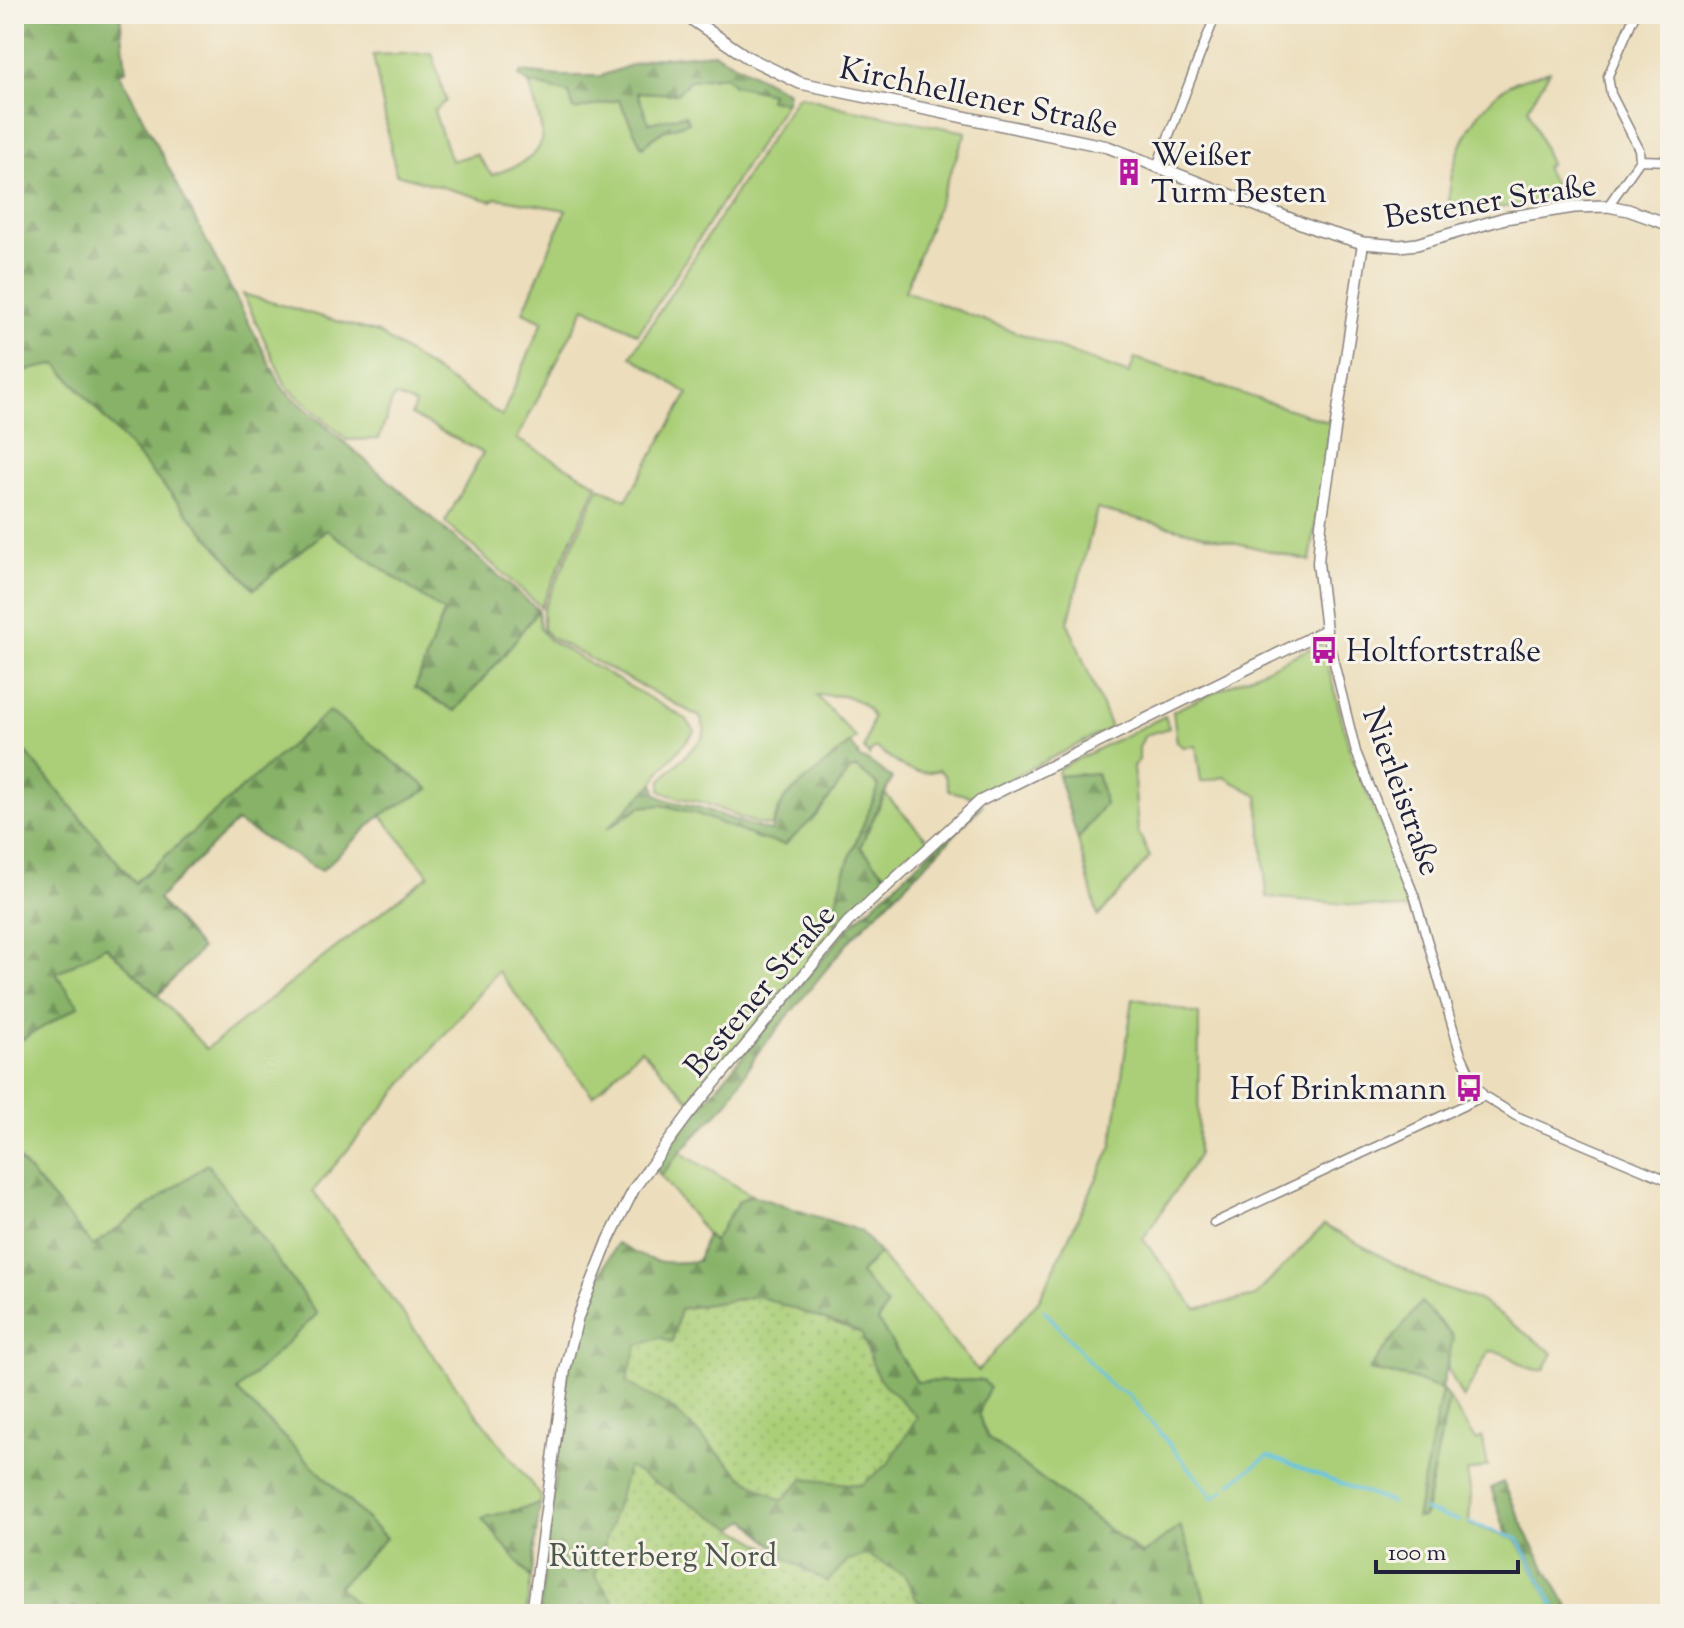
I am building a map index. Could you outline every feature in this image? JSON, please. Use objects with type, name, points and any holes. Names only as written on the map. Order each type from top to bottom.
[{"type":"main road","name":"Kirchhellener Straße","points":[[684,14],[747,57],[800,83],[1108,147],[1316,229],[1363,243]]},
{"type":"main road","name":"Bestener Straße","points":[[1363,243],[1417,244],[1505,218],[1574,207],[1608,206],[1654,217],[1670,225]]},
{"type":"street","points":[[1157,166],[1216,14]]},
{"type":"street","points":[[1608,206],[1640,160],[1639,149],[1611,94],[1608,76],[1635,14]]},
{"type":"street","points":[[1640,160],[1670,161]]},
{"type":"street","name":"Nierleistraße","points":[[1363,243],[1321,524],[1318,563],[1326,630],[1356,752],[1414,895],[1460,1052],[1484,1096],[1516,1116],[1670,1181]]},
{"type":"street","name":"Bestener Straße","points":[[532,1614],[565,1370],[578,1317],[609,1239],[635,1187],[689,1114],[848,922],[980,801],[1326,630]]},
{"type":"street","points":[[1214,1223],[1484,1096]]},
{"type":"green space","points":[[14,14],[120,14],[126,71],[119,72],[283,389],[538,610],[455,711],[415,688],[444,612],[327,530],[254,589],[57,364],[14,373]]},
{"type":"green space","points":[[432,53],[446,101],[434,111],[451,161],[476,154],[492,175],[527,159],[541,142],[539,118],[529,83],[569,93],[574,110],[619,100],[642,147],[663,131],[688,121],[685,115],[649,124],[636,92],[676,94],[690,80],[725,76],[734,85],[771,93],[769,100],[786,102],[638,334],[585,307],[517,439],[597,484],[541,607],[445,522],[483,453],[411,415],[415,404],[394,396],[379,439],[347,440],[286,386],[243,294],[378,333],[502,416],[543,321],[523,312],[566,210],[497,198],[491,201],[396,174],[373,55]]},
{"type":"green space","points":[[714,53],[788,92],[786,102],[769,100],[771,93],[734,85],[725,76],[690,80],[677,94],[637,92],[649,123],[685,115],[689,122],[663,131],[642,147],[619,100],[574,110],[569,93],[529,83],[519,76],[521,72],[601,76],[648,59]]},
{"type":"green space","points":[[1550,71],[1528,108],[1550,164],[1545,167],[1562,200],[1496,208],[1452,221],[1450,185],[1454,165],[1470,127],[1495,96],[1509,85]]},
{"type":"green space","points":[[798,95],[844,108],[966,132],[905,291],[1129,374],[1135,358],[1331,423],[1310,561],[1097,509],[1068,623],[1111,728],[974,797],[949,791],[945,776],[939,770],[913,771],[877,748],[869,756],[864,749],[873,717],[868,709],[849,697],[816,695],[856,738],[784,799],[771,826],[661,791],[661,780],[702,739],[705,730],[700,717],[551,638],[543,629],[543,610],[599,487],[626,500],[688,394],[631,356]]},
{"type":"green space","points":[[57,364],[254,589],[327,530],[444,612],[415,688],[455,711],[538,610],[540,629],[549,640],[686,719],[695,731],[661,770],[654,783],[613,824],[640,807],[668,805],[700,814],[760,839],[817,815],[850,770],[857,768],[879,786],[844,874],[835,928],[691,1102],[641,1049],[593,1096],[498,971],[313,1191],[478,1416],[541,1496],[540,1504],[482,1518],[531,1578],[526,1614],[349,1614],[357,1605],[337,1587],[386,1538],[237,1391],[317,1314],[93,1246],[14,1154],[14,1044],[79,1006],[56,974],[106,946],[158,996],[206,1049],[429,875],[381,815],[428,788],[329,712],[135,883],[14,738],[14,373]]},
{"type":"green space","points":[[1322,643],[1350,751],[1413,910],[1267,897],[1258,796],[1224,777],[1201,782],[1196,746],[1183,747],[1177,742],[1173,711]]},
{"type":"green space","points":[[329,711],[429,789],[381,815],[321,871],[236,822],[158,899],[201,949],[158,996],[106,946],[56,974],[79,1006],[14,1044],[14,738],[135,883]]},
{"type":"green space","points":[[1165,716],[1169,728],[1145,735],[1139,747],[1139,760],[1133,766],[1138,831],[1150,857],[1098,917],[1078,840],[1105,803],[1097,773],[1058,776],[1059,768]]},
{"type":"green space","points":[[850,743],[859,758],[892,778],[860,847],[888,877],[835,928],[844,875],[879,786],[857,768],[850,770],[817,815],[785,845],[662,805],[640,807],[607,829],[654,783],[656,794],[667,800],[771,831],[784,799]]},
{"type":"green space","points":[[1097,773],[1105,803],[1078,840],[1058,776]]},
{"type":"green space","points":[[885,794],[928,840],[888,877],[860,847]]},
{"type":"green space","points":[[983,804],[850,940],[756,1055],[728,1102],[661,1176],[653,1165],[847,929]]},
{"type":"green space","points":[[1133,998],[1199,1014],[1198,1156],[1143,1239],[1196,1309],[1255,1296],[1324,1225],[1436,1286],[1479,1300],[1553,1353],[1544,1370],[1536,1370],[1504,1354],[1489,1351],[1463,1399],[1447,1367],[1453,1336],[1421,1302],[1369,1370],[1411,1378],[1442,1390],[1424,1517],[1449,1399],[1476,1441],[1482,1437],[1488,1466],[1467,1472],[1471,1495],[1469,1524],[1517,1540],[1558,1614],[1208,1614],[1197,1570],[1180,1526],[1143,1555],[988,1438],[979,1417],[983,1380],[917,1382],[878,1321],[860,1274],[879,1253],[978,1371],[1039,1300],[1112,1146]]},
{"type":"green space","points":[[680,1152],[751,1195],[739,1201],[713,1242],[661,1176]]},
{"type":"green space","points":[[14,1154],[93,1246],[207,1164],[317,1314],[237,1391],[386,1538],[338,1587],[357,1605],[349,1614],[79,1614],[75,1606],[71,1607],[69,1614],[14,1612]]},
{"type":"green space","points":[[751,1195],[861,1231],[879,1253],[860,1274],[887,1305],[878,1321],[917,1382],[983,1380],[990,1388],[980,1413],[988,1438],[1142,1555],[1180,1526],[1197,1570],[1208,1614],[843,1614],[747,1520],[717,1538],[679,1614],[539,1614],[568,1368],[591,1292],[617,1243],[655,1261],[698,1261],[706,1234],[713,1242],[739,1201]],"holes":[[[758,1296],[861,1333],[878,1378],[916,1418],[861,1485],[743,1477],[672,1408],[627,1382],[638,1345],[672,1343],[680,1309]]]},
{"type":"green space","points":[[758,1296],[861,1333],[878,1378],[917,1417],[889,1463],[861,1485],[803,1479],[782,1501],[743,1477],[672,1408],[626,1382],[638,1345],[661,1337],[672,1343],[680,1309]]},
{"type":"green space","points":[[1421,1302],[1453,1337],[1442,1389],[1449,1399],[1423,1517],[1416,1518],[1442,1390],[1411,1378],[1369,1370]]},
{"type":"green space","name":"Rütterberg Nord","points":[[628,1467],[827,1582],[848,1560],[868,1555],[905,1576],[916,1599],[934,1614],[623,1614],[595,1575]]},
{"type":"green space","points":[[1503,1482],[1531,1542],[1572,1614],[1559,1614],[1521,1542],[1507,1535],[1491,1488]]},
{"type":"green space","points":[[540,1504],[531,1578],[482,1518]]},
{"type":"waterway","points":[[1044,1310],[1112,1387],[1128,1394],[1214,1498],[1224,1490]]},
{"type":"waterway","points":[[1230,1484],[1268,1456],[1392,1503]]},
{"type":"waterway","points":[[1423,1510],[1460,1521]]},
{"type":"waterway","points":[[1469,1523],[1518,1539],[1559,1614]]},
{"type":"place","name":"Weißer Turm Besten","points":[[1129,172]]},
{"type":"place","name":"Holtfortstraße","points":[[1324,650]]},
{"type":"place","name":"Hof Brinkmann","points":[[1469,1088]]}]
